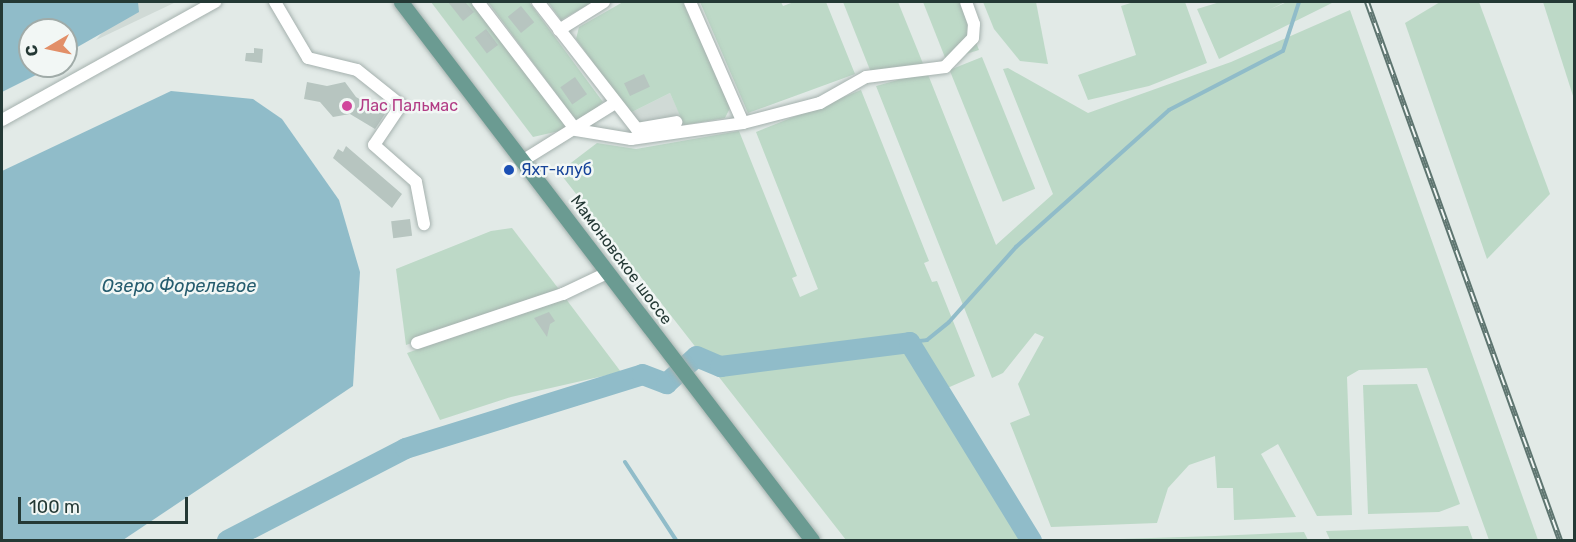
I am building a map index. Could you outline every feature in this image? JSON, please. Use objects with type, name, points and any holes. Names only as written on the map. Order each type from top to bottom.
[{"type":"main road","name":"Мамоновское шоссе","points":[[401,2],[812,540]]},
{"type":"street","points":[[2,120],[215,2]]},
{"type":"street","points":[[275,2],[308,58],[357,70],[401,105],[374,145],[416,182],[424,224]]},
{"type":"street","points":[[478,2],[576,130],[631,138],[743,123],[820,103],[866,77],[945,67],[973,38],[974,24],[966,2]]},
{"type":"street","points":[[538,2],[637,129],[676,123]]},
{"type":"street","points":[[559,30],[604,2]]},
{"type":"street","points":[[690,2],[743,123]]},
{"type":"street","points":[[522,161],[576,130],[615,103]]},
{"type":"street","points":[[417,343],[563,294],[607,273]]},
{"type":"shaded area","points":[[135,2],[176,2],[96,40],[109,24]]},
{"type":"shaded area","points":[[670,93],[681,117],[639,125],[630,113]]},
{"type":"green space","points":[[431,2],[471,2],[568,129],[533,137]]},
{"type":"green space","points":[[488,2],[529,2],[603,102],[578,123]]},
{"type":"green space","points":[[548,2],[593,2],[561,20]]},
{"type":"green space","points":[[623,2],[683,2],[730,108],[725,118],[684,125],[670,93],[630,113],[576,39],[579,27]]},
{"type":"green space","points":[[700,2],[781,2],[783,6],[794,2],[826,2],[855,74],[748,113]]},
{"type":"green space","points":[[843,2],[898,2],[924,66],[874,80]]},
{"type":"green space","points":[[923,2],[960,2],[979,50],[946,60]]},
{"type":"green space","points":[[983,2],[1036,2],[1048,64],[1020,61],[994,29]]},
{"type":"green space","points":[[1134,2],[1185,2],[1207,63],[1149,86],[1088,100],[1078,75],[1136,55],[1121,6]]},
{"type":"green space","points":[[1220,2],[1285,2],[1269,10],[1287,2],[1334,2],[1219,59],[1197,9]]},
{"type":"green space","points":[[1440,2],[1479,2],[1550,194],[1487,259],[1405,23]]},
{"type":"green space","points":[[1543,2],[1574,2],[1574,99]]},
{"type":"green space","points":[[1350,10],[1538,540],[1489,540],[1427,368],[1359,370],[1347,377],[1352,515],[1317,516],[1278,444],[1261,454],[1296,517],[1234,520],[1233,488],[1217,488],[1215,456],[1189,465],[1168,488],[1157,523],[1051,527],[1010,423],[1030,415],[1018,384],[1044,337],[1035,333],[1003,373],[992,378],[876,86],[927,72],[996,245],[1053,194],[1003,69],[1008,68],[1088,113],[1231,62]]},
{"type":"green space","points":[[982,57],[1035,189],[1003,202],[950,70]]},
{"type":"green space","points":[[861,90],[929,261],[924,263],[932,282],[937,281],[975,376],[945,389],[1040,540],[846,540],[559,172],[597,143],[636,149],[739,131],[797,276],[792,278],[800,297],[818,289],[756,132]]},
{"type":"green space","points":[[512,228],[561,292],[406,345],[396,269],[491,231]]},
{"type":"green space","points":[[566,299],[621,372],[511,397],[440,420],[407,353]]},
{"type":"green space","points":[[1417,384],[1460,504],[1439,512],[1368,514],[1363,385]]},
{"type":"green space","points":[[1468,526],[1473,540],[1330,540],[1326,531]]},
{"type":"green space","points":[[1304,532],[1308,540],[1087,540],[1215,536]]},
{"type":"water","points":[[2,2],[138,2],[139,12],[78,47],[78,18],[18,18],[18,78],[30,78],[2,92]]},
{"type":"water","name":"Озеро Форелевое","points":[[171,91],[253,99],[282,119],[339,200],[360,272],[353,386],[123,540],[2,540],[2,171]]},
{"type":"building","points":[[448,2],[465,2],[474,12],[463,21]]},
{"type":"building","points":[[521,6],[534,22],[521,33],[508,17]]},
{"type":"building","points":[[486,29],[498,45],[487,53],[475,37]]},
{"type":"building","points":[[254,48],[263,49],[262,63],[245,61],[246,53],[254,53]]},
{"type":"building","points":[[644,74],[650,87],[630,96],[624,83]]},
{"type":"building","points":[[575,77],[587,94],[572,105],[560,87]]},
{"type":"building","name":"Лас Пальмас","points":[[307,82],[327,86],[345,82],[356,97],[385,114],[375,129],[350,114],[333,117],[320,102],[304,99]]},
{"type":"building","points":[[346,146],[402,194],[392,208],[333,158],[338,149],[343,152]]},
{"type":"building","points":[[410,219],[412,236],[393,238],[391,221]]},
{"type":"building","points":[[549,312],[555,321],[550,324],[547,337],[534,318]]},
{"type":"waterway","points":[[909,342],[927,340],[949,322],[1016,247],[1169,110],[1283,51],[1299,2]]},
{"type":"waterway","points":[[227,540],[405,448],[642,374],[666,383],[696,356],[720,366],[909,342],[1031,540]]},
{"type":"waterway","points":[[625,462],[676,540]]},
{"type":"railway","points":[[1367,2],[1560,540]]},
{"type":"place","name":"Лас Пальмас","points":[[347,106]]},
{"type":"place","name":"Яхт-клуб","points":[[509,170]]}]
